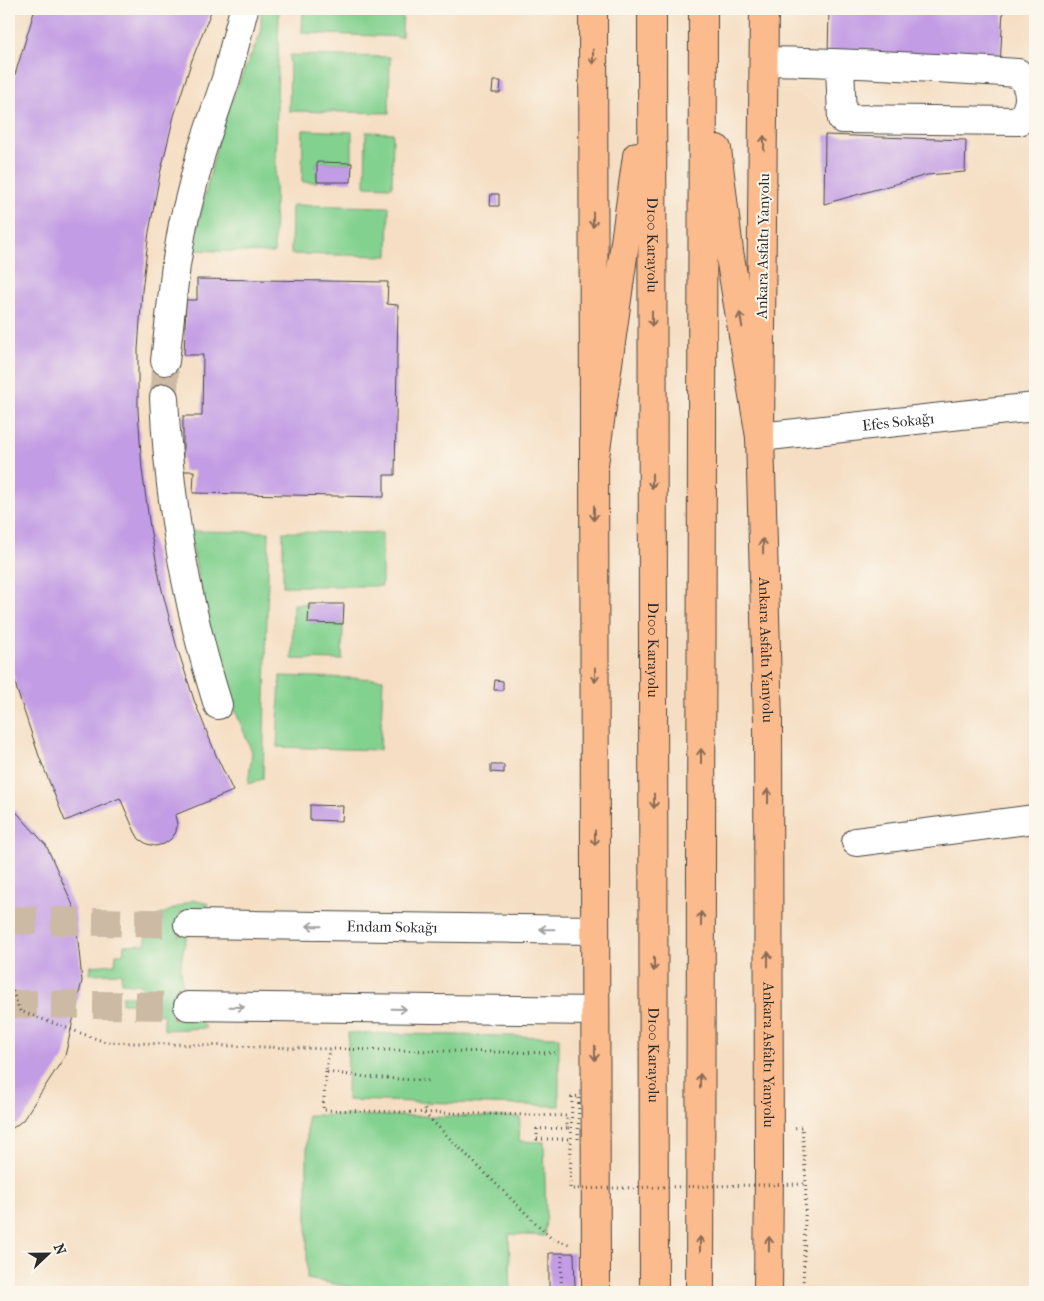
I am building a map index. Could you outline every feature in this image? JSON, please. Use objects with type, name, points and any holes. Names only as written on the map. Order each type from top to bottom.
[{"type":"main road","points":[[593,9],[596,1292]]},
{"type":"main road","name":"D100 Karayolu","points":[[652,9],[654,1292]]},
{"type":"main road","name":"Ankara Asfaltı Yanyolu","points":[[764,9],[760,437],[768,722],[768,1292]]},
{"type":"main road","points":[[703,14],[729,250],[760,437]]},
{"type":"main road","points":[[700,1292],[703,14]]},
{"type":"main road","points":[[594,464],[651,60]]},
{"type":"street","points":[[165,361],[175,273],[183,224],[201,153],[226,79],[244,9]]},
{"type":"street","points":[[764,61],[840,64],[1018,73],[1029,88],[1030,97],[1025,114],[1019,121],[842,119],[840,64]]},
{"type":"street","points":[[164,398],[170,484],[184,574],[193,621],[218,705]]},
{"type":"street","name":"Efes Sokağı","points":[[760,437],[1035,407]]},
{"type":"street","points":[[856,842],[1035,819]]},
{"type":"street","name":"Endam Sokağı","points":[[188,924],[595,930]]},
{"type":"street","points":[[188,1006],[595,1011]]},
{"type":"path","points":[[9,982],[20,1011],[105,1042],[329,1049],[557,1053]]},
{"type":"path","points":[[329,1049],[324,1110],[567,1116],[567,1128]]},
{"type":"path","points":[[326,1072],[430,1081]]},
{"type":"path","points":[[582,1147],[582,1127],[567,1128],[537,1129],[537,1139],[578,1139],[579,1096],[572,1097],[570,1189],[806,1184]]},
{"type":"path","points":[[424,1112],[426,1104]]},
{"type":"path","points":[[424,1112],[552,1239],[570,1246],[576,1245]]},
{"type":"path","points":[[793,1279],[793,1289],[804,1289],[806,1184],[802,1128]]},
{"type":"path","points":[[582,1186],[582,1196]]},
{"type":"path","points":[[561,1292],[562,1254]]},
{"type":"green space","points":[[261,9],[279,9],[274,253],[192,250],[221,128],[261,33]]},
{"type":"green space","points":[[303,9],[403,9],[402,37],[302,33]]},
{"type":"green space","points":[[290,55],[390,57],[389,113],[289,111]]},
{"type":"green space","points":[[303,130],[352,132],[352,163],[317,162],[317,182],[302,182]]},
{"type":"green space","points":[[366,132],[393,133],[392,187],[365,186]]},
{"type":"green space","points":[[292,205],[389,207],[388,256],[291,254]]},
{"type":"green space","points":[[189,531],[269,532],[263,779],[248,784],[252,752],[231,700],[208,624]]},
{"type":"green space","points":[[283,532],[382,533],[382,586],[283,586]]},
{"type":"green space","points":[[293,604],[309,604],[309,623],[343,624],[342,660],[292,659]]},
{"type":"green space","points":[[280,676],[383,679],[380,750],[277,747]]},
{"type":"green space","points":[[193,900],[209,904],[187,937],[181,962],[181,974],[186,997],[206,1028],[164,1030],[164,1015],[150,1014],[149,1003],[122,1003],[122,996],[142,996],[143,985],[122,983],[121,973],[90,974],[91,966],[115,964],[116,954],[123,954],[124,945],[145,944],[149,920]]},
{"type":"green space","points":[[348,1033],[559,1037],[559,1106],[347,1100]]},
{"type":"green space","points":[[307,1115],[520,1117],[519,1141],[544,1142],[546,1220],[544,1236],[509,1234],[511,1292],[379,1292],[307,1279]]},
{"type":"building","points":[[35,9],[212,9],[192,60],[174,116],[149,232],[138,350],[138,410],[142,469],[150,528],[161,586],[176,644],[194,700],[233,791],[175,815],[176,832],[164,844],[155,846],[139,839],[120,798],[65,821],[39,756],[17,690],[9,656],[9,90]]},
{"type":"building","points":[[829,9],[1003,9],[1000,68],[828,56]]},
{"type":"building","points":[[493,81],[501,81],[500,93],[492,93]]},
{"type":"building","points":[[825,135],[966,140],[965,172],[927,175],[824,204]]},
{"type":"building","points":[[317,162],[352,163],[351,182],[317,182]]},
{"type":"building","points":[[491,194],[499,194],[499,206],[490,206]]},
{"type":"building","points":[[197,279],[388,282],[387,304],[398,305],[395,475],[384,475],[384,497],[193,493],[194,471],[183,471],[183,416],[202,416],[203,355],[184,355],[186,300],[197,300]]},
{"type":"building","points":[[309,604],[344,604],[343,624],[308,623]]},
{"type":"building","points":[[495,680],[503,681],[503,690],[494,690]]},
{"type":"building","points":[[491,765],[504,765],[504,773],[491,772]]},
{"type":"building","points":[[9,804],[46,845],[75,910],[82,981],[65,1056],[23,1120],[9,1131]]},
{"type":"building","points":[[310,805],[343,806],[342,821],[310,820]]},
{"type":"building","points":[[549,1253],[574,1253],[575,1288],[549,1289]]},
{"type":"tunnel","points":[[164,398],[165,361]]},
{"type":"tunnel","points":[[9,920],[188,924]]},
{"type":"tunnel","points":[[9,1004],[188,1006]]}]
